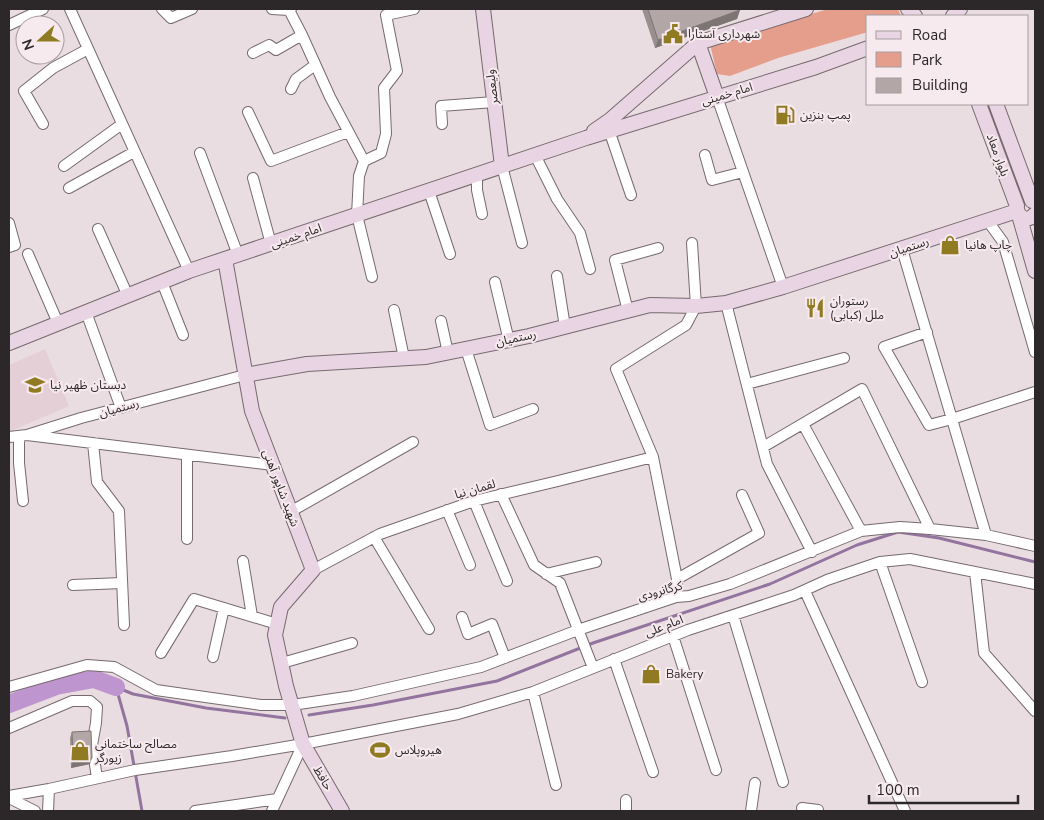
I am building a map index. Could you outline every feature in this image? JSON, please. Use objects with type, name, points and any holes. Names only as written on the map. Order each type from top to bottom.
[{"type":"street","points":[[9,24],[43,9]]},
{"type":"street","points":[[70,9],[189,272]]},
{"type":"street","points":[[162,9],[171,18],[192,9]]},
{"type":"street","points":[[272,9],[290,10],[330,97],[364,161],[359,176],[357,215],[372,277]]},
{"type":"street","points":[[364,161],[381,154],[386,134],[384,88],[397,71],[383,12],[414,9]]},
{"type":"street","name":"ولیعصر","points":[[483,9],[502,166]]},
{"type":"street","name":"امام خمینی","points":[[586,138],[610,120],[698,43],[806,9]]},
{"type":"street","points":[[253,53],[269,45],[276,50],[302,35]]},
{"type":"street","points":[[698,43],[783,287]]},
{"type":"street","points":[[43,124],[24,91],[53,68],[88,49]]},
{"type":"street","name":"امام خمینی","points":[[9,342],[231,257],[610,130],[816,67],[866,49]]},
{"type":"street","points":[[291,89],[296,80],[315,65]]},
{"type":"street","points":[[442,124],[441,106],[494,102]]},
{"type":"street","name":"بلوار معاد","points":[[979,105],[1018,210],[1035,271]]},
{"type":"street","name":"بلوار معاد","points":[[996,105],[1034,211]]},
{"type":"street","points":[[248,112],[271,161],[348,132]]},
{"type":"street","points":[[64,166],[122,124]]},
{"type":"street","points":[[610,130],[631,195]]},
{"type":"street","points":[[69,188],[134,152]]},
{"type":"street","points":[[200,153],[231,257]]},
{"type":"street","points":[[704,154],[712,180],[743,172]]},
{"type":"street","points":[[534,155],[557,199],[580,233],[590,270]]},
{"type":"street","points":[[502,166],[522,243]]},
{"type":"street","points":[[477,175],[477,190],[482,214]]},
{"type":"street","points":[[253,178],[271,244]]},
{"type":"street","points":[[429,191],[450,254]]},
{"type":"street","points":[[1018,210],[1022,218],[1026,219],[1030,218],[1034,211]]},
{"type":"street","name":"رستمیان","points":[[18,436],[245,374],[306,364],[426,357],[566,327],[650,305],[696,306],[726,303],[783,287],[1018,210]]},
{"type":"street","points":[[987,220],[1003,242],[1035,352]]},
{"type":"street","points":[[9,223],[15,245],[9,247]]},
{"type":"street","points":[[98,229],[128,296]]},
{"type":"street","points":[[676,597],[677,579],[653,457],[616,369],[686,325],[696,306],[692,243]]},
{"type":"street","points":[[628,311],[615,260],[658,248]]},
{"type":"street","points":[[902,249],[986,535]]},
{"type":"street","points":[[28,254],[58,323]]},
{"type":"street","name":"شهید شاپور آهنی","points":[[231,257],[245,374],[252,411],[312,570]]},
{"type":"street","points":[[557,276],[566,327]]},
{"type":"street","points":[[162,282],[183,335]]},
{"type":"street","points":[[495,282],[508,340]]},
{"type":"street","points":[[726,303],[767,464],[812,552]]},
{"type":"street","points":[[394,310],[404,358]]},
{"type":"street","points":[[86,312],[121,408]]},
{"type":"street","points":[[441,321],[448,352]]},
{"type":"street","points":[[927,332],[884,347],[929,425],[1035,392]]},
{"type":"street","points":[[466,349],[490,425],[533,409]]},
{"type":"street","points":[[746,384],[844,358]]},
{"type":"street","points":[[763,447],[862,389],[930,529]]},
{"type":"street","points":[[803,424],[861,531]]},
{"type":"street","points":[[24,501],[18,436],[94,443],[273,465]]},
{"type":"street","points":[[290,512],[413,442]]},
{"type":"street","points":[[94,443],[97,482],[119,511],[124,625]]},
{"type":"street","points":[[187,455],[187,539]]},
{"type":"street","name":"لقمان نیا","points":[[312,570],[380,534],[474,501],[558,482],[653,457]]},
{"type":"street","points":[[501,494],[534,565],[560,583],[593,668]]},
{"type":"street","points":[[677,579],[759,533],[742,495]]},
{"type":"street","points":[[474,501],[507,581]]},
{"type":"street","points":[[447,510],[470,565]]},
{"type":"street","name":"کرگانرودی","points":[[9,687],[87,664],[114,667],[156,690],[261,705],[292,705],[362,694],[481,667],[578,630],[676,597],[689,596],[730,584],[861,531],[900,527],[930,529],[986,535],[1035,546]]},
{"type":"street","points":[[374,538],[429,629]]},
{"type":"street","name":"امام علی","points":[[9,797],[115,773],[303,744],[458,714],[533,692],[673,636],[805,591],[826,580],[880,562],[910,559],[1035,584]]},
{"type":"street","points":[[243,561],[252,616]]},
{"type":"street","points":[[546,574],[596,562]]},
{"type":"street","points":[[880,562],[922,682]]},
{"type":"street","points":[[292,705],[275,634],[281,607],[312,570]]},
{"type":"street","points":[[975,572],[984,654],[1035,711]]},
{"type":"street","points":[[73,585],[122,583]]},
{"type":"street","points":[[805,591],[905,811]]},
{"type":"street","points":[[161,653],[194,599],[278,624]]},
{"type":"street","points":[[213,657],[224,608]]},
{"type":"street","points":[[733,615],[783,782]]},
{"type":"street","points":[[462,617],[468,634],[492,624],[505,658]]},
{"type":"street","points":[[673,636],[716,770]]},
{"type":"street","points":[[282,663],[352,643]]},
{"type":"street","points":[[614,659],[653,772]]},
{"type":"street","points":[[533,692],[556,786]]},
{"type":"street","points":[[9,728],[72,701],[90,701],[97,707],[92,744],[97,778]]},
{"type":"street","name":"حافظ","points":[[292,705],[303,744],[342,811]]},
{"type":"street","points":[[272,811],[303,744]]},
{"type":"street","points":[[751,811],[755,783]]},
{"type":"street","points":[[48,789],[48,811]]},
{"type":"street","points":[[9,797],[35,811]]},
{"type":"street","points":[[195,811],[277,799]]},
{"type":"street","points":[[626,800],[626,811]]},
{"type":"street","points":[[802,808],[818,811]]},
{"type":"shaded area","name":"دبستان ظهیر نیا","points":[[45,349],[69,406],[9,432],[9,365]]},
{"type":"green space","points":[[828,9],[898,9],[901,15],[866,15],[866,33],[778,58],[730,76],[717,74],[710,44]]},
{"type":"building","name":"شهرداری آستارا","points":[[648,9],[740,9],[740,10],[658,40]]},
{"type":"building","name":"مصالح ساختمانی زیورگر","points":[[91,731],[92,758],[73,761],[72,732]]},
{"type":"waterway","points":[[309,715],[373,705],[497,681],[593,643],[770,584],[857,545],[898,532],[939,538],[1035,562]]},
{"type":"waterway","points":[[9,704],[56,686],[94,679],[116,687]]},
{"type":"waterway","points":[[116,687],[133,694],[206,708],[285,718]]},
{"type":"waterway","points":[[116,687],[127,726],[142,811]]},
{"type":"place","name":"شهرداری آستارا","points":[[673,34]]},
{"type":"place","name":"پمپ بنزین","points":[[785,115]]},
{"type":"place","name":"چاپ هانیا","points":[[950,245]]},
{"type":"place","name":"رستوران ملل (کبابی)","points":[[815,308]]},
{"type":"place","name":"دبستان ظهیر نیا","points":[[35,385]]},
{"type":"place","name":"Bakery","points":[[651,674]]},
{"type":"place","name":"هیروپلاس","points":[[380,750]]},
{"type":"place","name":"مصالح ساختمانی زیورگر","points":[[80,751]]}]
